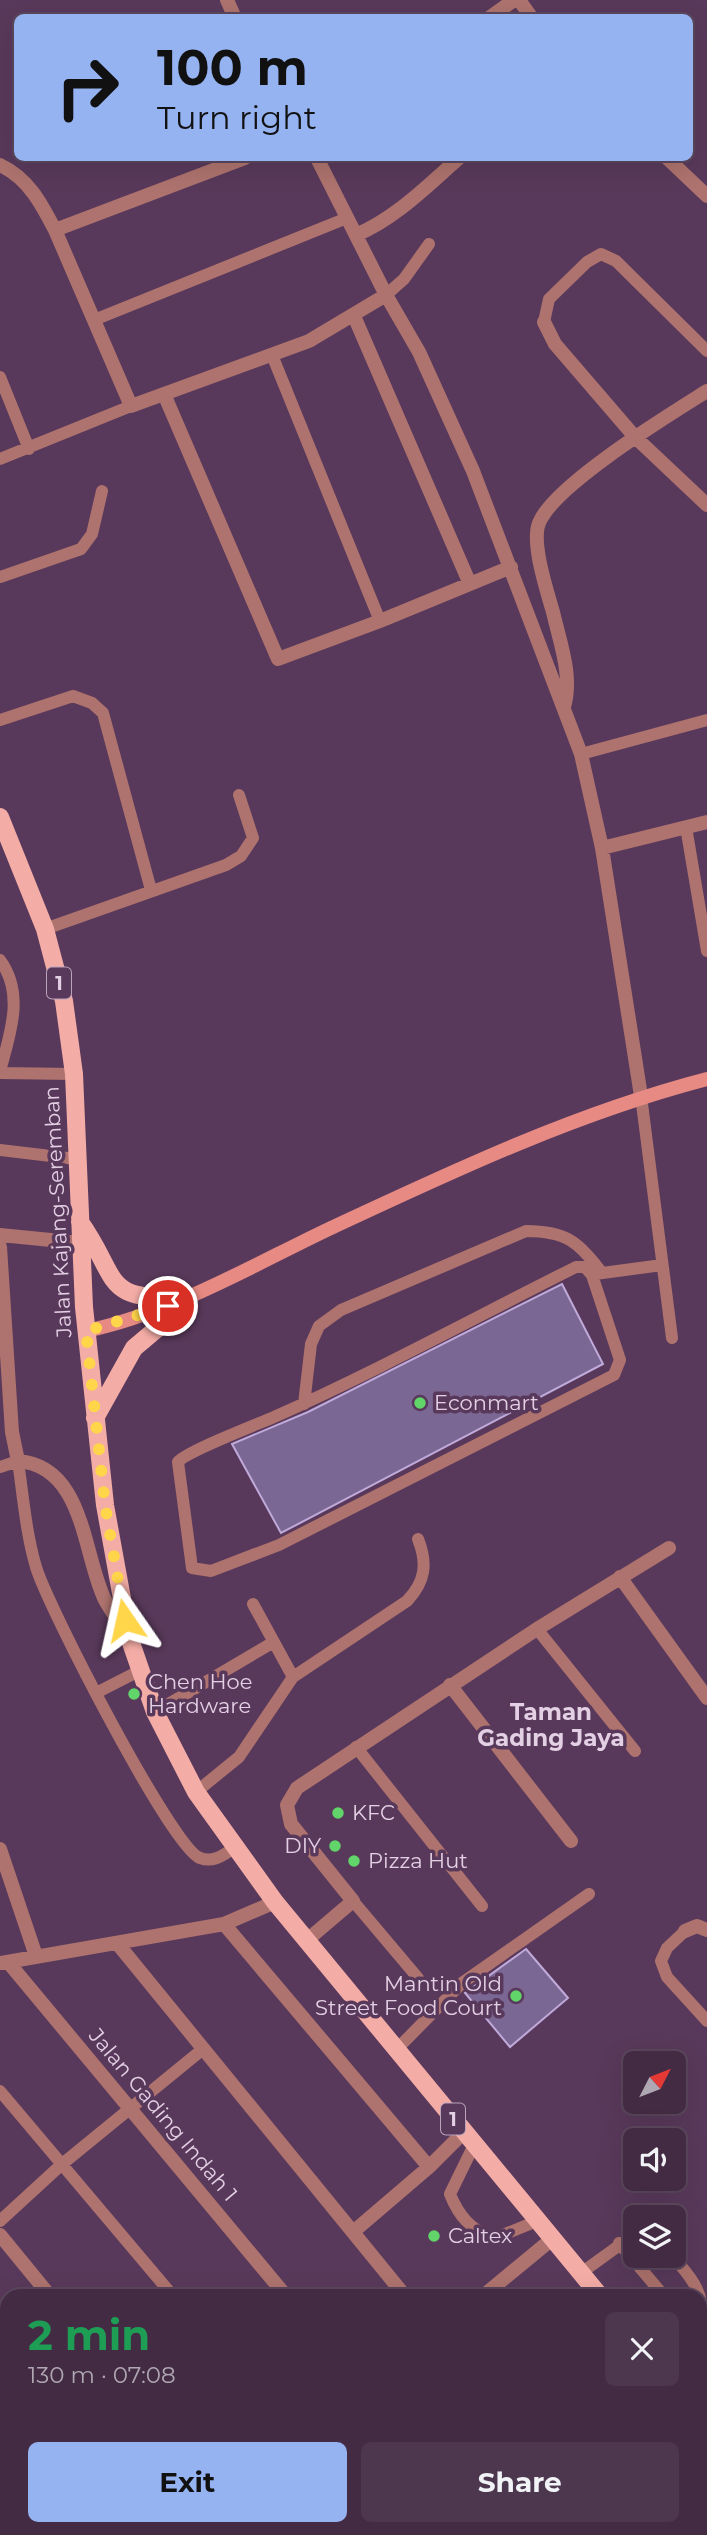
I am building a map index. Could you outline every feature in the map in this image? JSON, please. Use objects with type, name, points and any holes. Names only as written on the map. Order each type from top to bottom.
[{"type":"main road","name":"Jalan Kajang-Seremban","points":[[0,817],[45,929],[64,1001],[74,1074],[86,1331],[105,1505],[128,1637],[155,1712],[196,1792],[275,1902],[594,2289]]},
{"type":"main road","points":[[86,1331],[149,1314],[188,1298],[429,1184],[575,1120],[641,1096],[707,1079]]},
{"type":"main road","points":[[80,1222],[116,1284],[130,1294],[142,1297],[188,1298]]},
{"type":"main road","points":[[95,1418],[134,1348],[188,1298]]},
{"type":"street","points":[[495,14],[517,0],[529,14]]},
{"type":"street","points":[[55,230],[236,161]]},
{"type":"street","points":[[318,161],[424,364],[478,483],[581,754],[602,848],[641,1096]]},
{"type":"street","points":[[356,235],[402,207],[456,161]]},
{"type":"street","points":[[670,161],[707,196]]},
{"type":"street","points":[[0,164],[18,174],[39,200],[55,230],[131,406],[309,341],[386,295]]},
{"type":"street","points":[[354,316],[470,584]]},
{"type":"street","points":[[544,322],[555,344],[635,437],[707,505]]},
{"type":"street","points":[[564,708],[568,694],[567,671],[540,561],[538,525],[553,500],[635,437],[707,391]]},
{"type":"street","points":[[164,394],[278,659],[380,621],[511,567]]},
{"type":"street","points":[[602,848],[707,822]]},
{"type":"street","points":[[0,1235],[81,1243]]},
{"type":"street","points":[[0,1247],[12,1432],[18,1461],[31,1462],[47,1471],[75,1507],[104,1599],[128,1637]]},
{"type":"street","points":[[306,1941],[353,1901],[291,1824],[287,1805],[297,1788],[450,1685],[669,1548]]},
{"type":"street","points":[[620,1577],[707,1698]]},
{"type":"street","points":[[450,1685],[572,1841]]},
{"type":"street","points":[[0,1849],[36,1956]]},
{"type":"street","points":[[4,1963],[224,1924],[275,1902]]},
{"type":"street","points":[[224,1924],[429,2167]]},
{"type":"street","points":[[685,1931],[697,1926],[707,1930]]},
{"type":"street","points":[[117,1943],[399,2289]]},
{"type":"street","name":"Jalan Gading Indah 1","points":[[4,1963],[130,2107],[280,2289]]},
{"type":"street","points":[[353,2232],[429,2167],[469,2139]]},
{"type":"street","points":[[0,2235],[44,2289]]},
{"type":"street","points":[[491,2289],[552,2239]]},
{"type":"lane","points":[[94,320],[347,218]]},
{"type":"lane","points":[[386,295],[404,279],[429,244]]},
{"type":"lane","points":[[544,322],[549,299],[587,262],[601,254],[616,261],[707,351]]},
{"type":"lane","points":[[272,355],[380,621]]},
{"type":"lane","points":[[0,377],[29,449]]},
{"type":"lane","points":[[0,459],[131,406]]},
{"type":"lane","points":[[0,577],[81,549],[92,534],[102,491]]},
{"type":"lane","points":[[0,720],[73,696],[92,703],[103,713],[151,890]]},
{"type":"lane","points":[[581,754],[707,720]]},
{"type":"lane","points":[[45,929],[226,865],[241,856],[253,838],[239,795]]},
{"type":"lane","points":[[686,827],[707,951]]},
{"type":"lane","points":[[0,960],[12,986],[14,1004],[12,1026],[0,1072],[74,1074]]},
{"type":"lane","points":[[641,1096],[672,1338]]},
{"type":"lane","points":[[0,1150],[76,1159]]},
{"type":"lane","points":[[304,1404],[311,1344],[319,1326],[341,1310],[526,1231],[542,1231],[573,1239],[597,1274],[620,1360],[614,1375],[279,1545],[211,1571],[192,1569],[178,1462],[181,1457],[304,1404],[576,1267],[585,1267],[597,1274],[662,1265]]},
{"type":"lane","points":[[0,1467],[18,1461],[36,1567],[96,1693],[135,1766],[183,1843],[199,1858],[217,1859],[234,1848]]},
{"type":"lane","points":[[196,1792],[239,1757],[293,1677],[407,1601],[417,1591],[424,1577],[425,1556],[418,1539]]},
{"type":"lane","points":[[253,1604],[293,1677]]},
{"type":"lane","points":[[537,1629],[635,1751]]},
{"type":"lane","points":[[155,1712],[272,1643]]},
{"type":"lane","points":[[96,1693],[139,1671]]},
{"type":"lane","points":[[356,1747],[481,1906]]},
{"type":"lane","points":[[396,2050],[462,1983],[589,1894]]},
{"type":"lane","points":[[353,1901],[418,1978]]},
{"type":"lane","points":[[685,1931],[667,1948],[661,1961],[667,1978],[707,2021]]},
{"type":"lane","points":[[0,2221],[61,2165],[203,2049]]},
{"type":"lane","points":[[0,2091],[167,2289]]},
{"type":"lane","points":[[469,2139],[450,2194],[456,2208],[472,2229],[493,2239],[537,2221]]},
{"type":"lane","points":[[581,2273],[623,2241]]},
{"type":"lane","points":[[619,2243],[658,2289]]},
{"type":"lane","points":[[682,2268],[699,2289]]},
{"type":"building","name":"Econmart","points":[[562,1284],[603,1364],[281,1533],[232,1444],[308,1412]]},
{"type":"building","name":"Mantin Old Street Food Court","points":[[526,1949],[568,1998],[510,2047],[465,1993]]},
{"type":"place","name":"Econmart","points":[[420,1403]]},
{"type":"place","name":"Chen Hoe Hardware","points":[[134,1694]]},
{"type":"place","name":"KFC","points":[[338,1813]]},
{"type":"place","name":"DIY","points":[[335,1846]]},
{"type":"place","name":"Pizza Hut","points":[[354,1861]]},
{"type":"place","name":"Mantin Old Street Food Court","points":[[516,1996]]},
{"type":"place","name":"Caltex","points":[[434,2236]]},
{"type":"district","name":"Taman Gading Jaya","points":[[551,1725]]},
{"type":"route","points":[[125,1620],[105,1505],[86,1331],[113,1325],[168,1306]]}]
